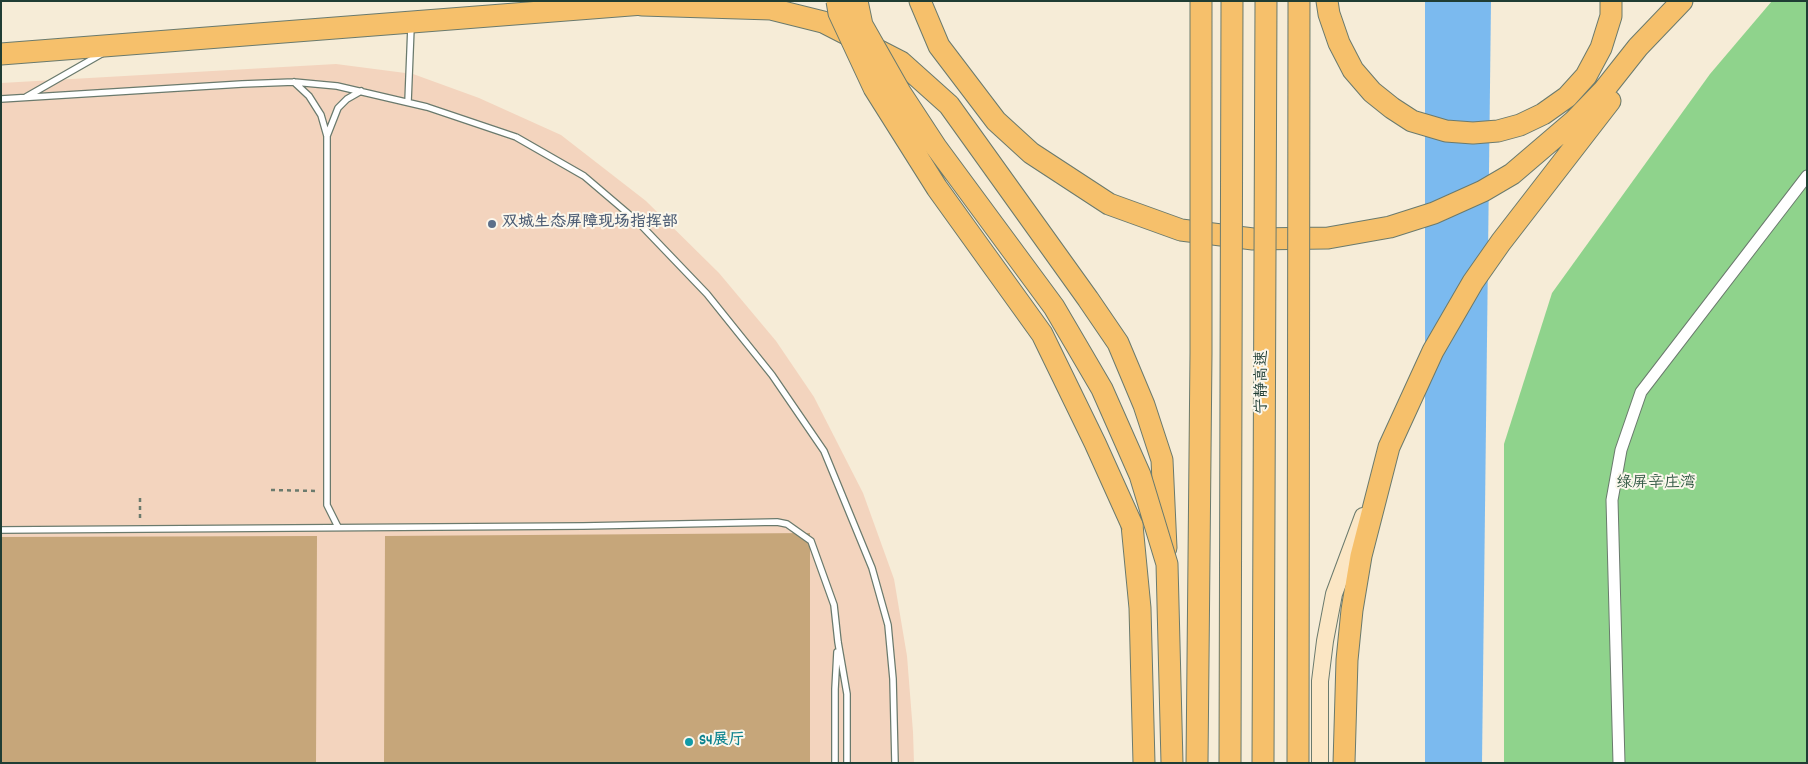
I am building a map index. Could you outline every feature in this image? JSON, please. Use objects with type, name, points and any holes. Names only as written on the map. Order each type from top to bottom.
[{"type":"highway","points":[[1,54],[642,5],[671,1]]},
{"type":"highway","points":[[837,1],[839,13],[874,88],[937,188],[1042,334],[1132,525],[1140,608],[1144,763]]},
{"type":"highway","points":[[857,1],[862,25],[900,92],[936,147],[1054,306],[1102,389],[1140,476],[1167,564]]},
{"type":"highway","points":[[920,1],[939,46],[996,121],[1031,153],[1109,204],[1181,230],[1253,239],[1328,238],[1390,227],[1442,210],[1512,174],[1574,121],[1604,90],[1638,47],[1682,2]]},
{"type":"highway","points":[[1197,763],[1201,353],[1201,1]]},
{"type":"highway","name":"宁静高速","points":[[1230,763],[1232,1]]},
{"type":"highway","name":"宁静高速","points":[[1263,763],[1266,1]]},
{"type":"highway","points":[[1298,763],[1299,1]]},
{"type":"highway","points":[[1327,1],[1329,14],[1339,43],[1353,70],[1372,92],[1412,121],[1446,131],[1473,133],[1498,132],[1520,125],[1543,114],[1567,97],[1586,76],[1601,48],[1611,16],[1611,1]]},
{"type":"highway","points":[[1344,763],[1347,660],[1352,610],[1361,556],[1389,447],[1433,351],[1473,282],[1501,242],[1639,64],[1682,2]]},
{"type":"highway","points":[[642,5],[772,9],[823,22],[901,62],[949,106],[1088,299],[1118,344],[1144,405],[1162,460],[1167,564],[1172,763]]},
{"type":"street","points":[[1619,763],[1612,500],[1621,450],[1641,392],[1807,176]]},
{"type":"street","points":[[1320,763],[1320,681],[1334,594],[1389,447]]},
{"type":"lane","points":[[408,102],[412,22]]},
{"type":"lane","points":[[24,98],[119,44]]},
{"type":"lane","points":[[1,99],[294,82],[337,86],[408,102],[516,137],[584,176],[638,222],[707,294],[772,376],[824,451],[872,568],[888,625],[893,680],[895,763]]},
{"type":"lane","points":[[294,82],[309,96],[321,115],[327,136],[327,505],[338,527]]},
{"type":"lane","points":[[327,136],[338,108],[347,99],[361,91]]},
{"type":"lane","points":[[1,530],[583,526],[777,522],[787,524],[803,534],[811,542],[834,605],[847,694],[847,763]]},
{"type":"lane","points":[[835,763],[834,689],[838,642]]},
{"type":"path","points":[[271,490],[327,492]]},
{"type":"path","points":[[140,498],[140,529]]},
{"type":"shaded area","points":[[336,64],[413,74],[479,98],[561,135],[646,201],[719,273],[776,341],[814,397],[863,493],[894,579],[907,656],[914,763],[1,763],[1,83]]},
{"type":"green space","name":"绿屏辛庄湾","points":[[1772,1],[1807,1],[1807,763],[1504,763],[1504,444],[1552,293],[1710,74]]},
{"type":"water","points":[[1425,1],[1491,1],[1482,763],[1425,763]]},
{"type":"building","points":[[810,533],[810,763],[384,763],[385,536]]},
{"type":"building","points":[[317,536],[316,763],[1,763],[1,537]]},
{"type":"place","name":"双城生态屏障现场指挥部","points":[[492,224]]},
{"type":"place","name":"S4展厅","points":[[689,742]]}]
